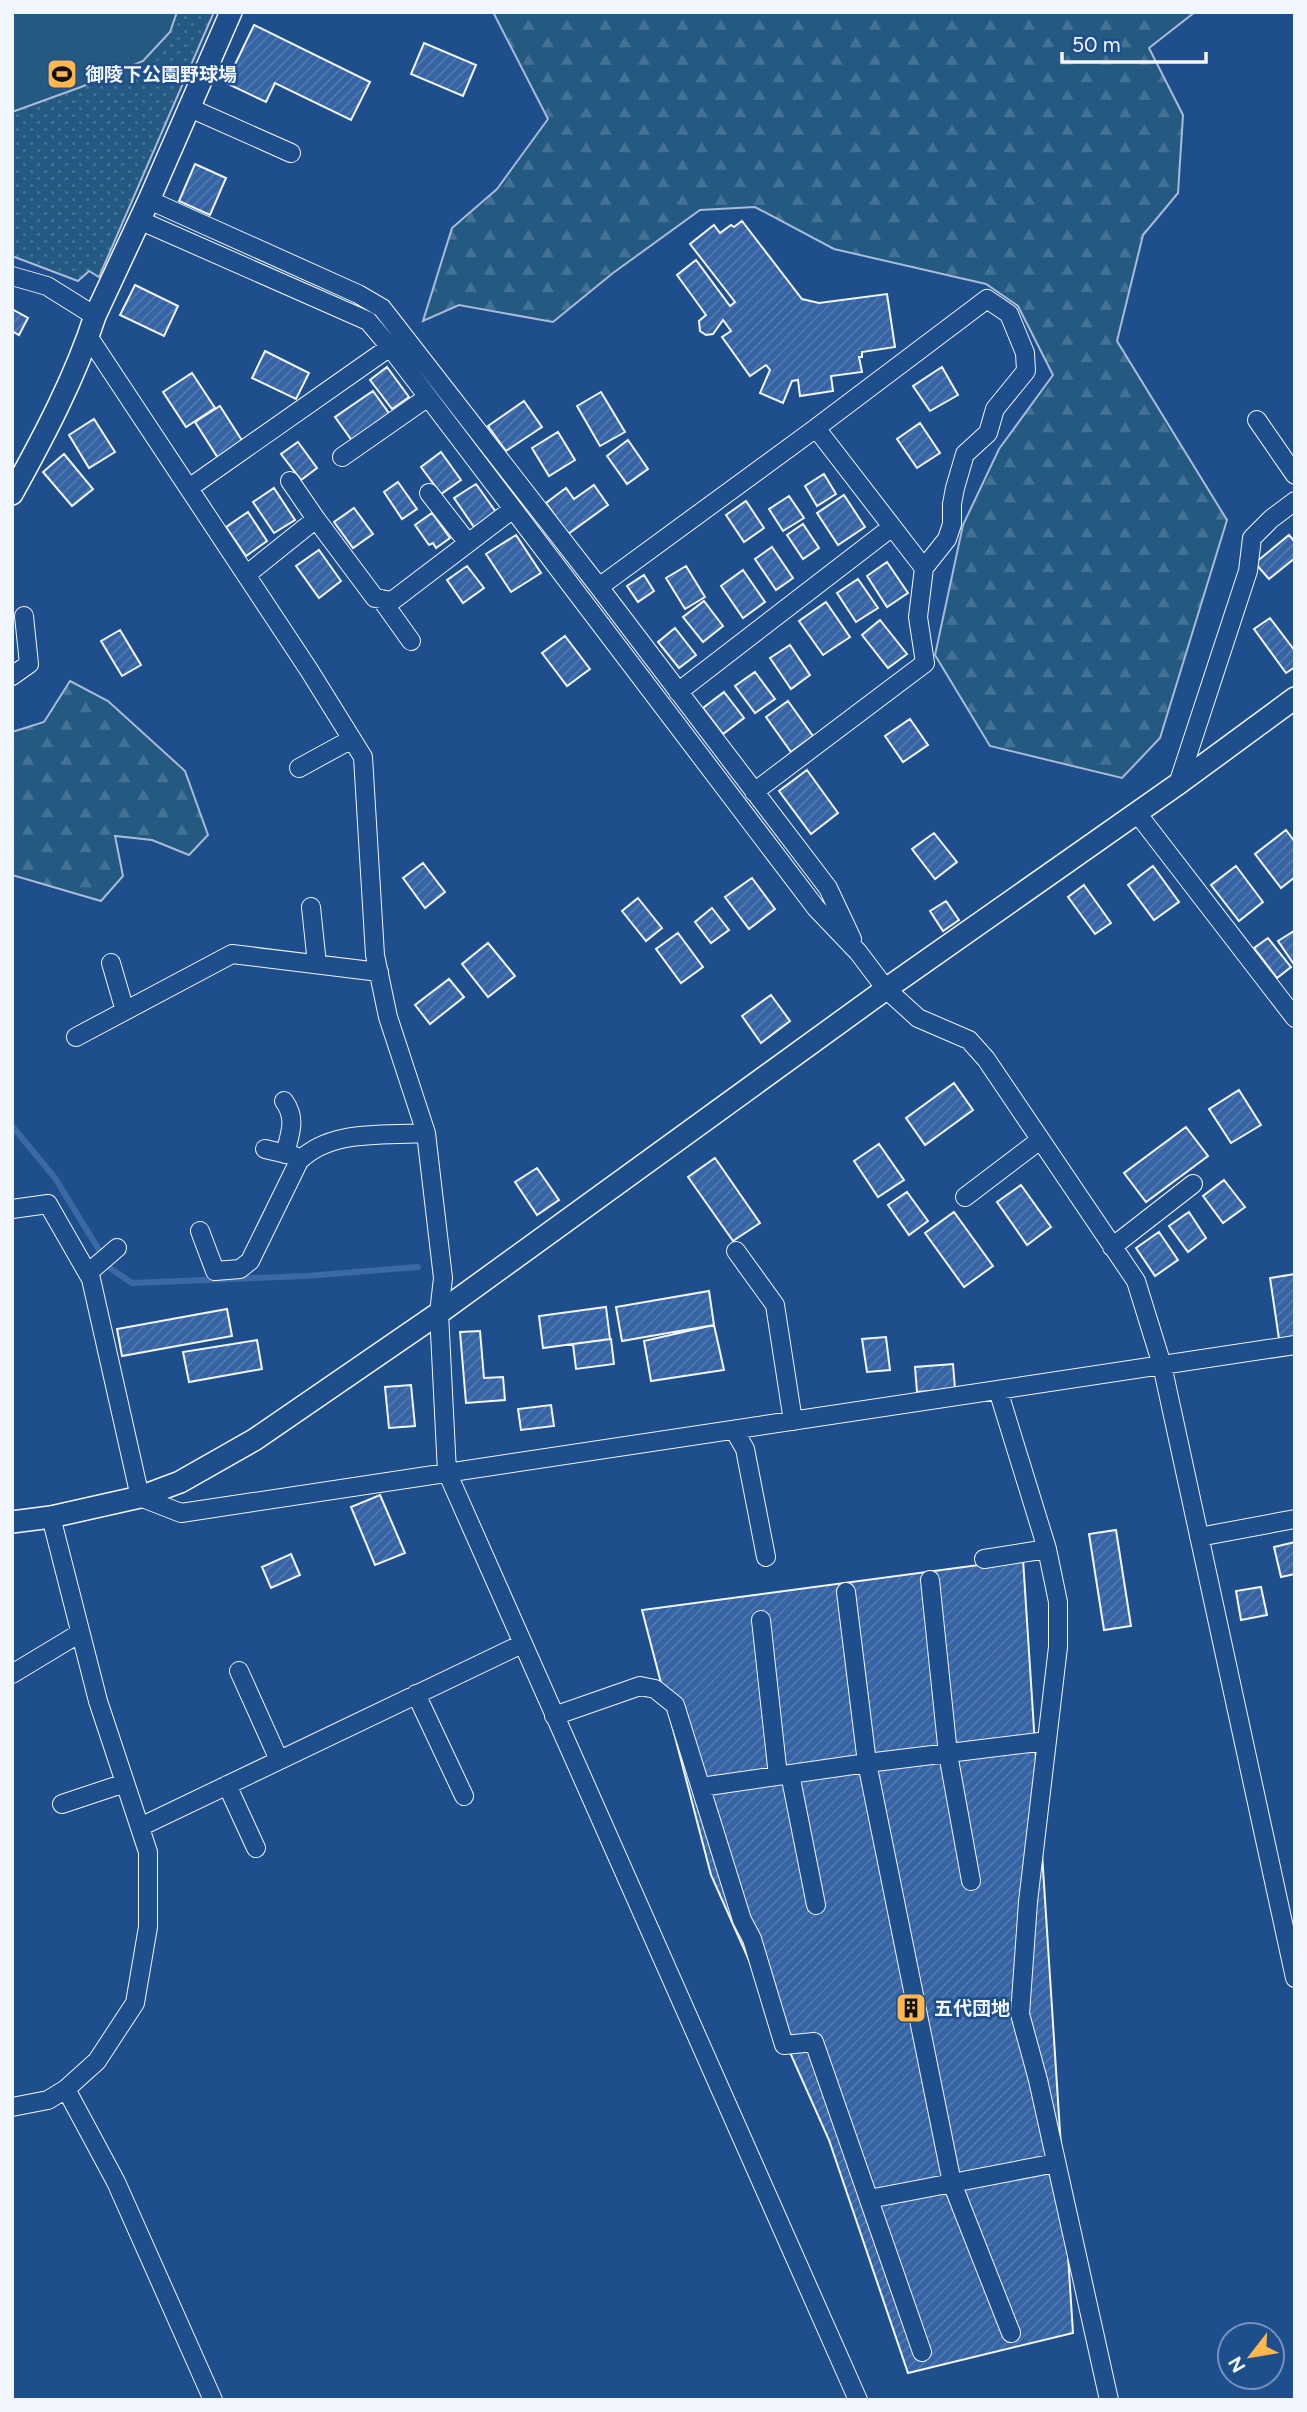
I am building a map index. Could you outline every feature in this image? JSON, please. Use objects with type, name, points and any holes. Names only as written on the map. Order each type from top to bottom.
[{"type":"street","points":[[12,495],[58,403],[231,12]]},
{"type":"street","points":[[190,108],[291,153]]},
{"type":"street","points":[[149,200],[358,294],[382,308],[828,888],[858,952]]},
{"type":"street","points":[[139,220],[368,321],[816,908],[858,952],[886,989],[918,1018],[968,1040],[986,1059],[1136,1281],[1162,1365],[1295,1978]]},
{"type":"street","points":[[12,276],[47,286],[91,326],[189,488],[363,757],[375,955],[388,1017],[426,1133],[443,1278],[439,1313],[447,1472],[858,2400]]},
{"type":"street","points":[[599,587],[987,299],[1009,314],[1026,353],[1026,371],[995,410],[988,433],[965,454],[955,488],[952,524],[947,540],[924,568],[918,617],[925,663],[754,792]]},
{"type":"street","points":[[189,488],[390,347]]},
{"type":"street","points":[[342,457],[428,397]]},
{"type":"street","points":[[1256,420],[1295,475]]},
{"type":"street","points":[[816,428],[924,568]]},
{"type":"street","points":[[290,481],[375,598],[392,601],[513,509]]},
{"type":"street","points":[[429,494],[468,543]]},
{"type":"street","points":[[1178,784],[1248,571],[1252,538],[1295,501]]},
{"type":"street","points":[[246,575],[316,519]]},
{"type":"street","points":[[678,692],[892,527]]},
{"type":"street","points":[[381,599],[411,641]]},
{"type":"street","points":[[12,676],[29,664],[26,638],[18,620]]},
{"type":"street","points":[[12,1522],[51,1517],[140,1497],[180,1482],[254,1440],[439,1313],[886,989],[1178,784],[1295,698]]},
{"type":"street","points":[[299,768],[352,739]]},
{"type":"street","points":[[1137,813],[1295,1018]]},
{"type":"street","points":[[311,907],[317,964]]},
{"type":"street","points":[[76,1037],[232,954],[379,972]]},
{"type":"street","points":[[111,963],[125,1012]]},
{"type":"street","points":[[200,1231],[215,1271],[240,1269],[250,1261],[293,1156],[293,1120],[284,1101]]},
{"type":"street","points":[[265,1149],[293,1156],[333,1139],[426,1133]]},
{"type":"street","points":[[965,1198],[1040,1140]]},
{"type":"street","points":[[1112,1247],[1193,1184]]},
{"type":"street","points":[[12,1209],[48,1204],[91,1270],[140,1497]]},
{"type":"street","points":[[91,1270],[115,1249]]},
{"type":"street","points":[[736,1251],[775,1304],[793,1421]]},
{"type":"street","points":[[140,1497],[181,1513],[1295,1345]]},
{"type":"street","points":[[998,1390],[1047,1549],[1058,1602],[1058,1647],[1028,1902],[1020,2014],[1109,2400]]},
{"type":"street","points":[[734,1430],[745,1449],[766,1557]]},
{"type":"street","points":[[12,2107],[48,2100],[66,2089],[97,2062],[135,2003],[148,1927],[148,1852],[97,1701],[51,1517]]},
{"type":"street","points":[[1199,1537],[1295,1519]]},
{"type":"street","points":[[984,1559],[1047,1549]]},
{"type":"street","points":[[930,1580],[948,1754],[971,1881]]},
{"type":"street","points":[[846,1592],[867,1763],[952,2183],[1012,2333]]},
{"type":"street","points":[[761,1620],[784,1775],[816,1905]]},
{"type":"street","points":[[12,1674],[80,1633]]},
{"type":"street","points":[[140,1827],[522,1644]]},
{"type":"street","points":[[239,1671],[279,1760]]},
{"type":"street","points":[[554,1716],[640,1686],[655,1689],[675,1705],[784,2045],[814,2042],[922,2352]]},
{"type":"street","points":[[416,1694],[464,1796]]},
{"type":"street","points":[[701,1787],[1047,1741]]},
{"type":"street","points":[[62,1804],[125,1783]]},
{"type":"street","points":[[227,1785],[256,1848]]},
{"type":"street","points":[[66,2089],[116,2182],[213,2400]]},
{"type":"street","points":[[869,2199],[1056,2163]]},
{"type":"green space","points":[[12,12],[214,12],[99,277],[89,271],[78,281],[12,256]]},
{"type":"green space","name":"御陵下公園野球場","points":[[12,12],[177,12],[170,32],[143,61],[12,112]]},
{"type":"green space","points":[[493,12],[1195,12],[1149,48],[1183,115],[1178,193],[1143,235],[1117,341],[1227,520],[1160,738],[1122,778],[990,746],[935,655],[963,525],[999,449],[1053,375],[1018,306],[986,284],[834,249],[755,207],[700,210],[613,273],[553,322],[459,305],[423,321],[452,228],[497,189],[548,119]]},
{"type":"green space","points":[[70,681],[108,701],[185,771],[208,835],[189,855],[152,840],[115,836],[123,876],[101,901],[12,875],[12,732],[44,722]]},
{"type":"building","points":[[254,25],[370,82],[351,120],[275,83],[266,102],[226,83]]},
{"type":"building","points":[[424,43],[476,65],[463,96],[411,74]]},
{"type":"building","points":[[195,164],[226,178],[210,215],[179,201]]},
{"type":"building","points":[[742,221],[802,299],[819,303],[887,294],[895,347],[862,352],[862,357],[859,357],[862,372],[831,376],[833,391],[800,396],[798,380],[792,381],[783,403],[760,393],[770,370],[766,365],[750,376],[722,337],[731,331],[723,320],[713,334],[706,335],[700,331],[699,321],[706,315],[677,275],[696,260],[730,306],[735,302],[690,244],[714,225],[720,233]]},
{"type":"building","points":[[135,285],[178,306],[164,336],[120,315]]},
{"type":"building","points":[[12,309],[28,318],[19,335],[12,331]]},
{"type":"building","points":[[265,351],[309,373],[296,399],[252,378]]},
{"type":"building","points":[[387,367],[409,397],[392,409],[370,380]]},
{"type":"building","points":[[942,367],[958,395],[930,411],[913,386]]},
{"type":"building","points":[[192,373],[215,408],[186,427],[163,392]]},
{"type":"building","points":[[373,391],[391,416],[353,442],[335,417]]},
{"type":"building","points":[[601,392],[625,432],[600,446],[577,406]]},
{"type":"building","points":[[524,401],[542,427],[506,451],[488,426]]},
{"type":"building","points":[[220,406],[243,442],[218,458],[195,422]]},
{"type":"building","points":[[94,419],[115,452],[89,468],[69,435]]},
{"type":"building","points":[[920,423],[940,453],[917,468],[897,439]]},
{"type":"building","points":[[558,432],[575,460],[549,476],[532,448]]},
{"type":"building","points":[[628,440],[648,469],[627,484],[607,456]]},
{"type":"building","points":[[298,442],[317,468],[301,480],[281,454]]},
{"type":"building","points":[[441,452],[461,480],[441,494],[421,467]]},
{"type":"building","points":[[64,454],[93,489],[72,506],[43,472]]},
{"type":"building","points":[[824,474],[836,494],[817,506],[805,486]]},
{"type":"building","points":[[398,482],[417,509],[402,519],[384,492]]},
{"type":"building","points":[[476,484],[496,512],[474,527],[454,498]]},
{"type":"building","points":[[594,485],[608,505],[568,534],[546,503],[566,488],[574,499]]},
{"type":"building","points":[[274,488],[295,520],[274,533],[253,502]]},
{"type":"building","points":[[844,495],[865,527],[838,545],[817,513]]},
{"type":"building","points":[[789,496],[804,518],[783,531],[769,509]]},
{"type":"building","points":[[746,501],[764,528],[744,542],[726,515]]},
{"type":"building","points":[[354,508],[373,534],[353,548],[334,522]]},
{"type":"building","points":[[248,512],[267,541],[246,556],[226,527]]},
{"type":"building","points":[[432,513],[450,538],[436,548],[433,543],[429,545],[415,525]]},
{"type":"building","points":[[803,524],[819,548],[803,559],[787,535]]},
{"type":"building","points":[[516,535],[541,573],[511,592],[486,554]]},
{"type":"building","points":[[1289,535],[1295,542],[1295,558],[1269,579],[1255,563]]},
{"type":"building","points":[[772,547],[793,578],[776,590],[755,559]]},
{"type":"building","points":[[319,550],[341,581],[319,598],[296,566]]},
{"type":"building","points":[[887,562],[908,593],[887,607],[867,576]]},
{"type":"building","points":[[467,566],[484,588],[463,603],[447,580]]},
{"type":"building","points":[[686,566],[705,597],[685,609],[666,578]]},
{"type":"building","points":[[743,570],[765,602],[743,618],[721,586]]},
{"type":"building","points":[[644,575],[654,591],[638,602],[627,586]]},
{"type":"building","points":[[858,579],[878,608],[856,622],[837,593]]},
{"type":"building","points":[[704,601],[723,626],[703,642],[683,617]]},
{"type":"building","points":[[826,602],[850,637],[823,655],[799,621]]},
{"type":"building","points":[[1270,618],[1295,651],[1295,667],[1286,673],[1254,629]]},
{"type":"building","points":[[880,620],[907,654],[888,668],[862,635]]},
{"type":"building","points":[[675,628],[696,655],[679,668],[658,642]]},
{"type":"building","points":[[120,630],[141,665],[122,676],[101,641]]},
{"type":"building","points":[[565,636],[590,669],[567,686],[542,653]]},
{"type":"building","points":[[790,645],[810,675],[791,689],[770,658]]},
{"type":"building","points":[[755,672],[775,699],[755,713],[735,686]]},
{"type":"building","points":[[724,692],[744,718],[723,734],[703,708]]},
{"type":"building","points":[[788,701],[813,736],[791,752],[766,717]]},
{"type":"building","points":[[910,719],[928,745],[903,762],[885,736]]},
{"type":"building","points":[[807,770],[838,813],[811,834],[779,791]]},
{"type":"building","points":[[1286,830],[1295,842],[1295,877],[1281,888],[1255,854]]},
{"type":"building","points":[[934,833],[957,862],[935,879],[912,849]]},
{"type":"building","points":[[423,863],[445,892],[425,908],[403,878]]},
{"type":"building","points":[[1153,866],[1179,902],[1154,920],[1128,885]]},
{"type":"building","points":[[1236,866],[1263,902],[1239,921],[1211,885]]},
{"type":"building","points":[[752,878],[775,909],[749,929],[725,897]]},
{"type":"building","points":[[1084,885],[1111,923],[1095,934],[1068,897]]},
{"type":"building","points":[[638,898],[662,928],[646,941],[622,911]]},
{"type":"building","points":[[946,901],[959,920],[943,931],[930,911]]},
{"type":"building","points":[[712,908],[729,930],[711,943],[695,922]]},
{"type":"building","points":[[1294,931],[1295,962],[1293,963],[1278,941]]},
{"type":"building","points":[[678,933],[703,967],[681,983],[656,949]]},
{"type":"building","points":[[1268,938],[1291,967],[1277,978],[1254,948]]},
{"type":"building","points":[[488,943],[515,976],[488,997],[462,964]]},
{"type":"building","points":[[449,979],[464,997],[430,1024],[415,1005]]},
{"type":"building","points":[[771,995],[790,1021],[761,1043],[742,1016]]},
{"type":"building","points":[[954,1083],[973,1110],[925,1145],[906,1118]]},
{"type":"building","points":[[1239,1090],[1261,1125],[1231,1143],[1209,1109]]},
{"type":"building","points":[[1186,1127],[1208,1156],[1146,1202],[1124,1173]]},
{"type":"building","points":[[879,1144],[904,1180],[878,1197],[854,1161]]},
{"type":"building","points":[[715,1158],[760,1223],[733,1241],[688,1177]]},
{"type":"building","points":[[537,1168],[559,1200],[537,1215],[515,1182]]},
{"type":"building","points":[[1224,1180],[1245,1207],[1223,1223],[1203,1196]]},
{"type":"building","points":[[1021,1185],[1051,1227],[1027,1245],[997,1202]]},
{"type":"building","points":[[907,1192],[928,1221],[909,1235],[888,1205]]},
{"type":"building","points":[[954,1212],[993,1266],[964,1287],[925,1233]]},
{"type":"building","points":[[1189,1212],[1206,1238],[1188,1252],[1169,1226]]},
{"type":"building","points":[[1159,1232],[1178,1260],[1155,1276],[1136,1248]]},
{"type":"building","points":[[1295,1274],[1295,1337],[1279,1339],[1270,1278]]},
{"type":"building","points":[[709,1291],[714,1325],[622,1341],[616,1307]]},
{"type":"building","points":[[606,1307],[610,1339],[543,1348],[539,1316]]},
{"type":"building","points":[[227,1309],[232,1336],[122,1356],[117,1329]]},
{"type":"building","points":[[714,1325],[724,1370],[651,1381],[644,1341]]},
{"type":"building","points":[[480,1331],[484,1378],[503,1377],[505,1400],[466,1403],[460,1332]]},
{"type":"building","points":[[886,1337],[890,1370],[867,1372],[862,1339]]},
{"type":"building","points":[[611,1339],[614,1364],[576,1369],[573,1344]]},
{"type":"building","points":[[257,1340],[262,1369],[189,1382],[183,1352]]},
{"type":"building","points":[[953,1364],[955,1389],[917,1392],[915,1367]]},
{"type":"building","points":[[411,1385],[415,1426],[389,1428],[385,1387]]},
{"type":"building","points":[[551,1405],[554,1426],[521,1430],[518,1409]]},
{"type":"building","points":[[380,1495],[405,1553],[375,1565],[351,1507]]},
{"type":"building","points":[[1116,1530],[1131,1626],[1104,1630],[1089,1534]]},
{"type":"building","points":[[1295,1542],[1295,1574],[1281,1577],[1274,1547]]},
{"type":"building","points":[[291,1554],[300,1575],[271,1588],[262,1567]]},
{"type":"building","name":"五代団地","points":[[1023,1559],[1073,2333],[908,2373],[829,2140],[711,1875],[642,1610]]},
{"type":"building","points":[[1261,1587],[1267,1615],[1241,1620],[1236,1591]]},
{"type":"waterway","points":[[12,1126],[55,1178],[110,1268],[132,1283],[306,1276],[418,1267]]},
{"type":"place","name":"御陵下公園野球場","points":[[62,74]]},
{"type":"place","name":"五代団地","points":[[911,2008]]}]
